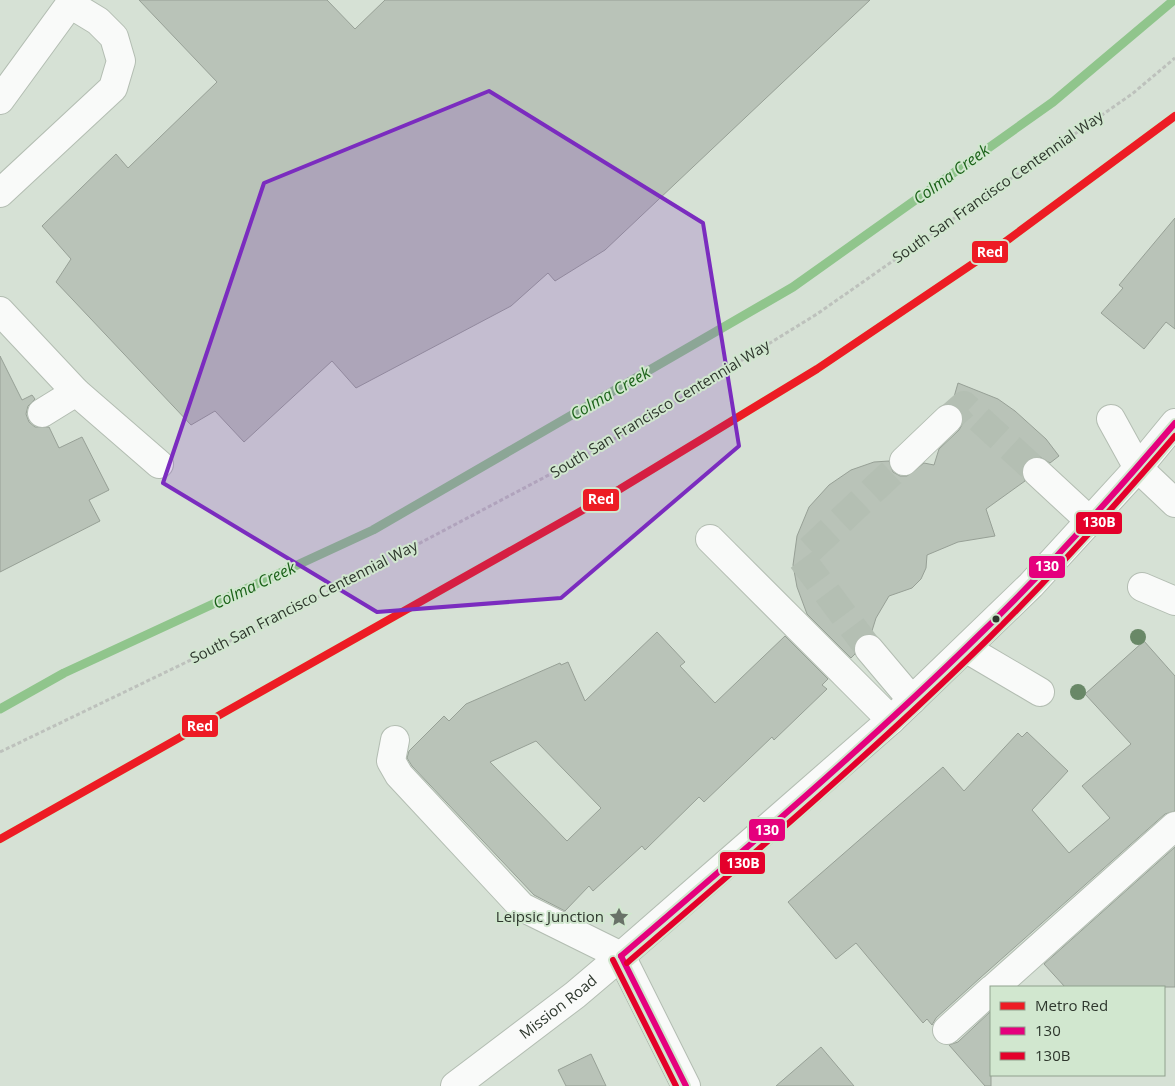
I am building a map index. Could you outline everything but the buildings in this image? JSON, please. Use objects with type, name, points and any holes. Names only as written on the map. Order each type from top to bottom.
[{"type":"street","points":[[0,100],[72,2],[98,20],[114,37],[121,61],[113,88],[0,193]]},
{"type":"street","points":[[0,311],[76,392],[159,464]]},
{"type":"street","points":[[42,413],[76,392]]},
{"type":"street","points":[[904,461],[948,419]]},
{"type":"street","points":[[1111,419],[1138,468],[1175,503]]},
{"type":"street","name":"Mission Road","points":[[455,1086],[575,995],[891,720],[967,649],[1091,522],[1175,423]]},
{"type":"street","points":[[1038,472],[1091,522]]},
{"type":"street","points":[[710,539],[891,720]]},
{"type":"street","points":[[1142,587],[1175,601]]},
{"type":"street","points":[[869,649],[912,700]]},
{"type":"street","points":[[967,649],[1040,692]]},
{"type":"street","points":[[395,740],[391,761],[399,775],[522,907],[621,956],[686,1086]]},
{"type":"street","points":[[996,986],[1175,826]]},
{"type":"street","points":[[947,1030],[990,991]]},
{"type":"path","name":"South San Francisco Centennial Way","points":[[0,752],[278,618],[598,449],[817,314],[1132,94],[1175,58]]},
{"type":"highlighted area","points":[[489,91],[703,223],[739,446],[561,598],[377,612],[163,483],[264,183]]},
{"type":"waterway","name":"Colma Creek","points":[[0,709],[64,673],[373,530],[793,287],[1053,102],[1174,0]]},
{"type":"tunnel","points":[[948,419],[964,405],[1037,472]]},
{"type":"tunnel","points":[[869,649],[801,558],[904,461]]},
{"type":"metro line","name":"Red","points":[[0,839],[620,489],[817,369],[1005,242],[1175,116]]},
{"type":"transit line","name":"130","points":[[621,956],[802,799],[935,678],[1054,559],[1175,423]]},
{"type":"transit line","name":"130B","points":[[627,963],[809,805],[943,683],[1059,566],[1175,436]]},
{"type":"transit line","name":"130","points":[[621,956],[686,1086]]},
{"type":"transit line","name":"130B","points":[[613,960],[676,1086]]},
{"type":"place","name":"Leipsic Junction","points":[[619,917]]}]
